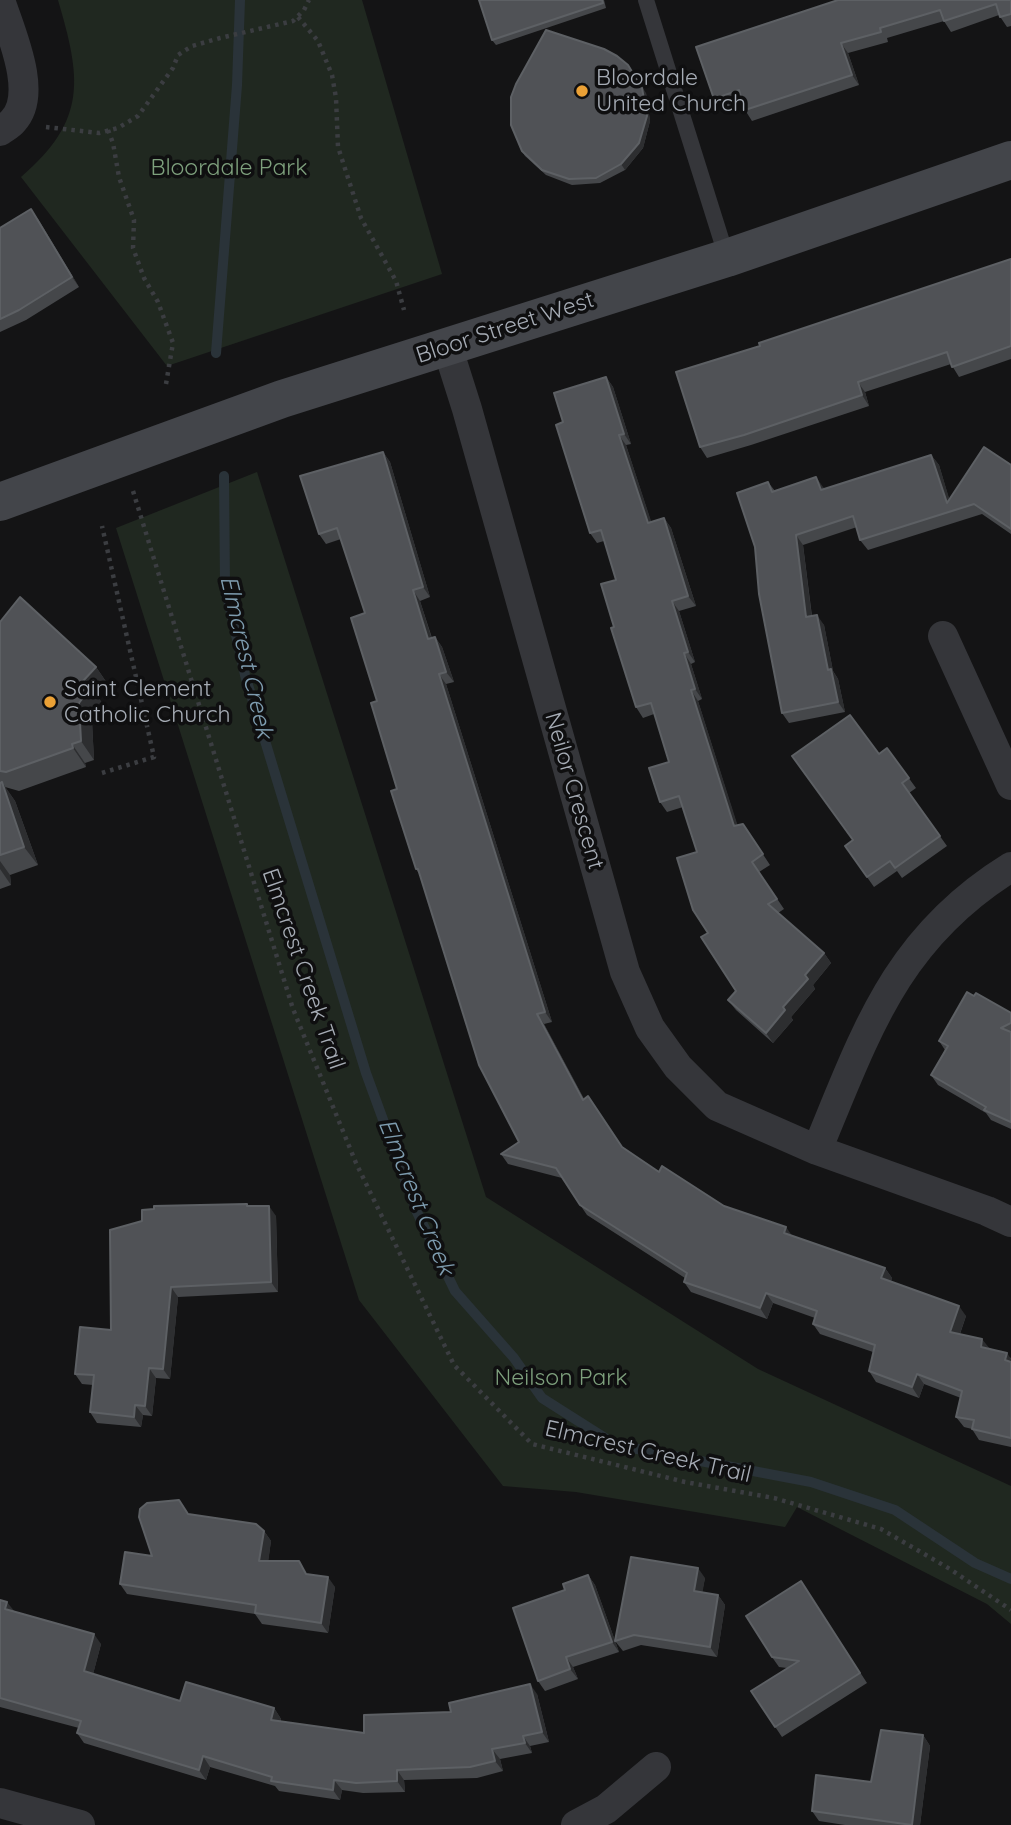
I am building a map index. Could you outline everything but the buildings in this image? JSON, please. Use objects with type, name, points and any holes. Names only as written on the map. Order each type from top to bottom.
[{"type":"main road","name":"Bloor Street West","points":[[0,502],[282,399],[727,258],[1011,160]]},
{"type":"street","points":[[0,0],[23,74],[24,99],[7,126]]},
{"type":"street","name":"Neilor Crescent","points":[[447,346],[625,972],[650,1028],[678,1067],[717,1106],[817,1150],[1011,1222]]},
{"type":"street","points":[[943,636],[1011,785]]},
{"type":"street","points":[[817,1150],[866,1036],[897,976],[950,913],[1011,867]]},
{"type":"street","points":[[576,1825],[606,1809],[656,1767]]},
{"type":"street","points":[[0,1803],[80,1825]]},
{"type":"lane","points":[[646,0],[727,258]]},
{"type":"path","points":[[7,126],[99,133],[118,128],[138,116],[173,68],[178,55],[192,46],[293,21],[309,0]]},
{"type":"path","points":[[298,17],[318,41],[332,75],[338,147],[361,218],[396,281],[404,310]]},
{"type":"path","points":[[108,131],[122,188],[134,220],[133,248],[173,343],[166,384]]},
{"type":"path","name":"Elmcrest Creek Trail","points":[[122,456],[293,1009],[356,1163],[454,1365],[532,1444],[685,1482],[774,1498],[881,1529],[950,1569],[1011,1610]]},
{"type":"path","points":[[102,773],[154,757],[103,526]]},
{"type":"green space","name":"Bloordale Park","points":[[58,0],[362,0],[442,274],[167,366],[21,177],[43,156],[58,136],[68,117],[73,96],[71,53]]},
{"type":"green space","name":"Neilson Park","points":[[257,472],[486,1197],[758,1369],[1011,1486],[1011,1624],[987,1604],[797,1507],[785,1527],[576,1492],[503,1486],[359,1300],[116,528]]},
{"type":"waterway","name":"Elmcrest Creek","points":[[216,353],[237,85],[240,0]]},
{"type":"waterway","name":"Elmcrest Creek","points":[[224,476],[225,586],[245,675],[366,1073],[416,1210],[455,1291],[514,1358],[542,1398],[616,1445],[811,1482],[895,1510],[975,1563],[1011,1579]]},
{"type":"place","name":"Bloordale United Church","points":[[582,91]]},
{"type":"place","name":"Saint Clement Catholic Church","points":[[50,702]]}]
